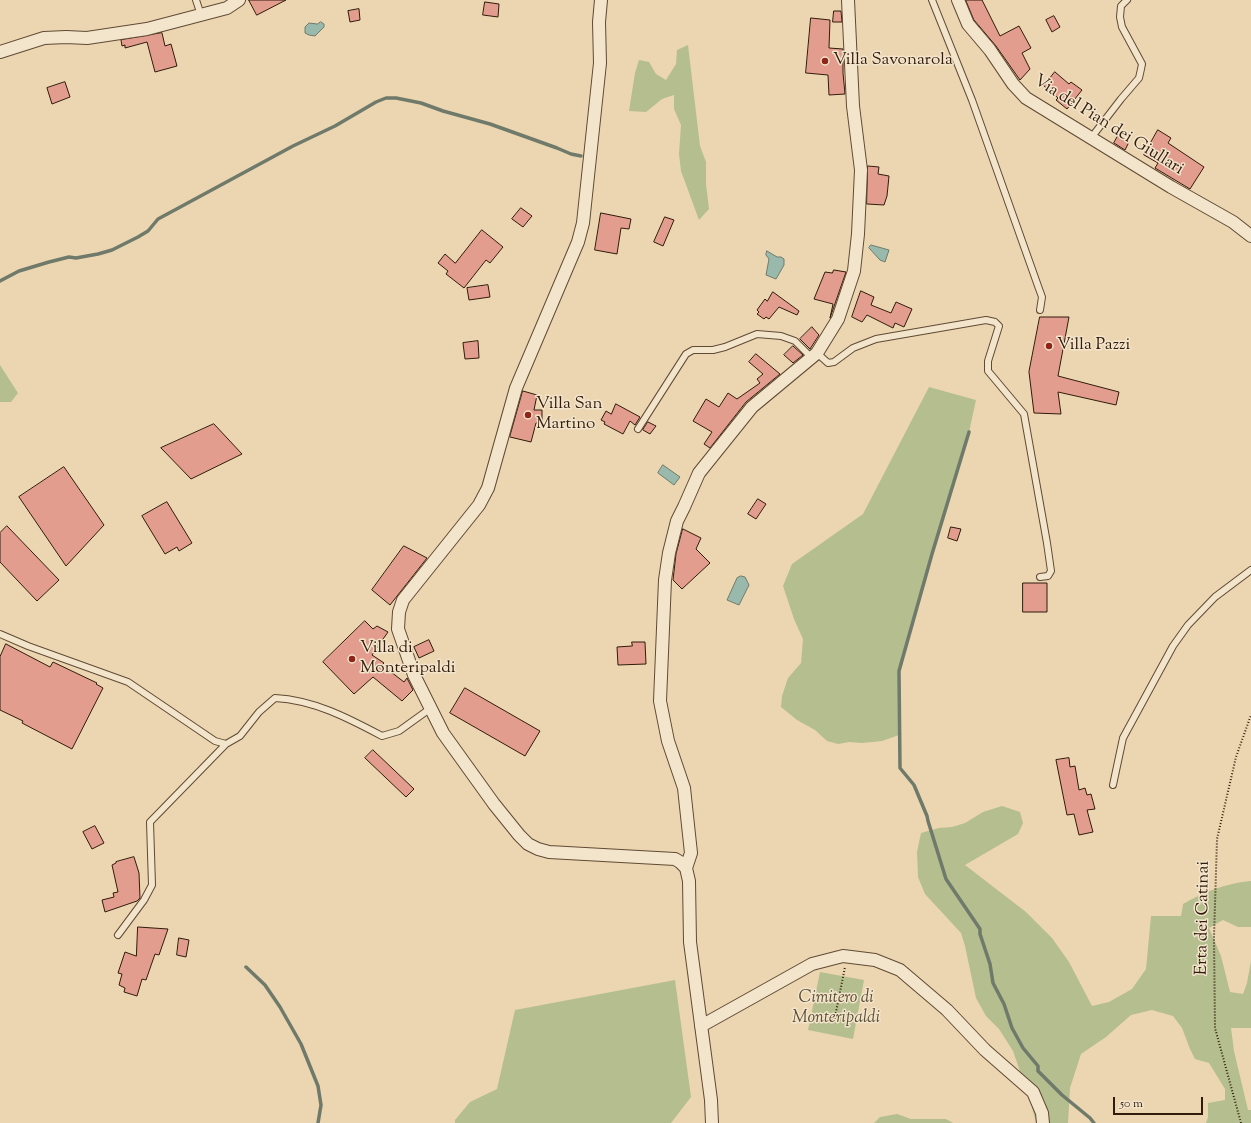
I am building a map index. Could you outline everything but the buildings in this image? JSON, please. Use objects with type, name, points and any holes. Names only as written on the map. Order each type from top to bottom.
[{"type":"street","points":[[0,52],[44,38],[87,38],[147,29],[227,8],[239,0]]},
{"type":"street","points":[[601,0],[599,22],[600,63],[583,222],[578,242],[516,388],[488,488],[479,505],[403,600],[399,612],[398,629],[414,675],[444,733],[494,804],[528,844],[549,852],[674,859],[686,868]]},
{"type":"street","points":[[712,1123],[711,1100],[690,942],[688,881],[686,868],[691,853],[684,788],[668,741],[660,701],[665,580],[677,521],[699,473],[752,407],[814,355],[838,319],[854,271],[858,234],[861,170],[853,106],[848,0]]},
{"type":"street","name":"Via del Pian dei Giullari","points":[[958,0],[968,24],[990,50],[1013,84],[1026,98],[1170,186],[1234,222],[1251,236]]},
{"type":"street","points":[[701,1026],[812,964],[843,956],[875,960],[900,970],[947,1010],[985,1050],[1033,1092],[1042,1113],[1043,1123]]},
{"type":"lane","points":[[196,0],[200,15]]},
{"type":"lane","points":[[932,0],[972,100],[1042,297],[1040,310]]},
{"type":"lane","points":[[1091,138],[1139,78],[1142,64],[1122,27],[1120,17],[1121,6],[1127,0]]},
{"type":"lane","points":[[638,429],[686,354],[693,350],[713,350],[725,347],[757,334],[781,336],[795,341],[828,363],[834,362],[853,348],[876,339],[986,320],[995,322],[998,326],[988,361],[988,371],[1024,414],[1026,420],[1047,543],[1050,571],[1048,576],[1040,577]]},
{"type":"lane","points":[[1113,785],[1123,738],[1174,646],[1188,625],[1215,597],[1251,570]]},
{"type":"lane","points":[[0,634],[28,646],[128,682],[215,740],[226,744]]},
{"type":"lane","points":[[118,935],[144,900],[152,885],[150,822],[226,744],[240,736],[259,712],[275,698],[290,699],[314,704],[350,719],[382,736],[399,731],[431,708]]},
{"type":"path","name":"Erta dei Catinai","points":[[1241,1123],[1215,1028],[1214,937],[1217,839],[1236,757],[1251,716]]},
{"type":"path","points":[[834,1022],[847,956]]},
{"type":"green space","points":[[688,45],[700,146],[706,162],[706,184],[709,209],[699,220],[681,171],[679,154],[681,125],[674,109],[674,95],[662,99],[646,112],[629,111],[635,73],[639,60],[649,62],[656,74],[666,80],[676,64],[677,50]]},
{"type":"green space","points":[[0,365],[18,393],[11,402],[0,402]]},
{"type":"green space","points":[[929,387],[976,400],[969,432],[932,554],[899,671],[899,735],[882,741],[862,743],[849,742],[838,744],[827,741],[815,730],[797,720],[781,707],[782,696],[788,678],[801,663],[803,639],[794,619],[783,586],[792,564],[863,514]]},
{"type":"green space","points":[[1002,806],[1020,812],[1023,823],[1018,834],[965,865],[1026,912],[1052,938],[1069,962],[1092,1006],[1109,1002],[1132,989],[1146,969],[1151,916],[1181,916],[1183,904],[1199,896],[1224,886],[1251,881],[1251,927],[1238,927],[1223,920],[1209,928],[1221,956],[1230,992],[1243,994],[1247,983],[1251,961],[1251,1028],[1231,1028],[1234,1051],[1248,1110],[1251,1110],[1251,1123],[1206,1123],[1208,1117],[1208,1103],[1225,1100],[1225,1089],[1209,1063],[1195,1059],[1182,1028],[1173,1016],[1152,1010],[1131,1015],[1106,1037],[1081,1054],[1070,1088],[1068,1123],[1036,1123],[1031,1103],[1013,1051],[999,1029],[986,1016],[976,998],[961,933],[925,894],[918,877],[917,852],[921,833],[965,823],[983,812]]},
{"type":"green space","name":"Cimitero di Monteripaldi","points":[[820,972],[864,980],[853,1039],[808,1030]]},
{"type":"green space","points":[[675,980],[691,1097],[671,1123],[455,1123],[455,1120],[470,1102],[497,1089],[515,1010]]},
{"type":"green space","points":[[897,1114],[911,1119],[946,1119],[953,1123],[874,1123],[880,1117]]},
{"type":"shaded area","points":[[321,22],[324,24],[324,27],[315,36],[305,33],[305,27],[309,23],[317,24]]},
{"type":"shaded area","points":[[871,245],[889,250],[885,262],[880,260],[869,248]]},
{"type":"shaded area","points":[[767,251],[784,259],[784,265],[776,279],[766,275],[769,259],[766,255]]},
{"type":"shaded area","points":[[663,465],[680,477],[674,485],[658,473]]},
{"type":"shaded area","points":[[741,576],[745,577],[749,585],[739,605],[727,600],[737,578]]},
{"type":"waterway","points":[[0,281],[19,271],[49,262],[69,257],[76,258],[98,254],[112,250],[148,231],[158,219],[386,98],[396,98],[421,103],[443,111],[490,124],[571,154],[581,156]]},
{"type":"waterway","points":[[969,432],[932,554],[899,671],[900,768],[914,785],[927,816],[946,879],[980,929],[980,934],[990,964],[993,983],[1004,1004],[1012,1028],[1023,1048],[1038,1066],[1038,1071],[1062,1095],[1094,1123]]},
{"type":"waterway","points":[[246,967],[265,985],[280,1007],[301,1044],[318,1086],[321,1105],[318,1123]]},
{"type":"place","name":"Villa Savonarola","points":[[825,61]]},
{"type":"place","name":"Villa Pazzi","points":[[1049,346]]},
{"type":"place","name":"Villa San Martino","points":[[528,415]]},
{"type":"place","name":"Villa di Monteripaldi","points":[[352,659]]}]
